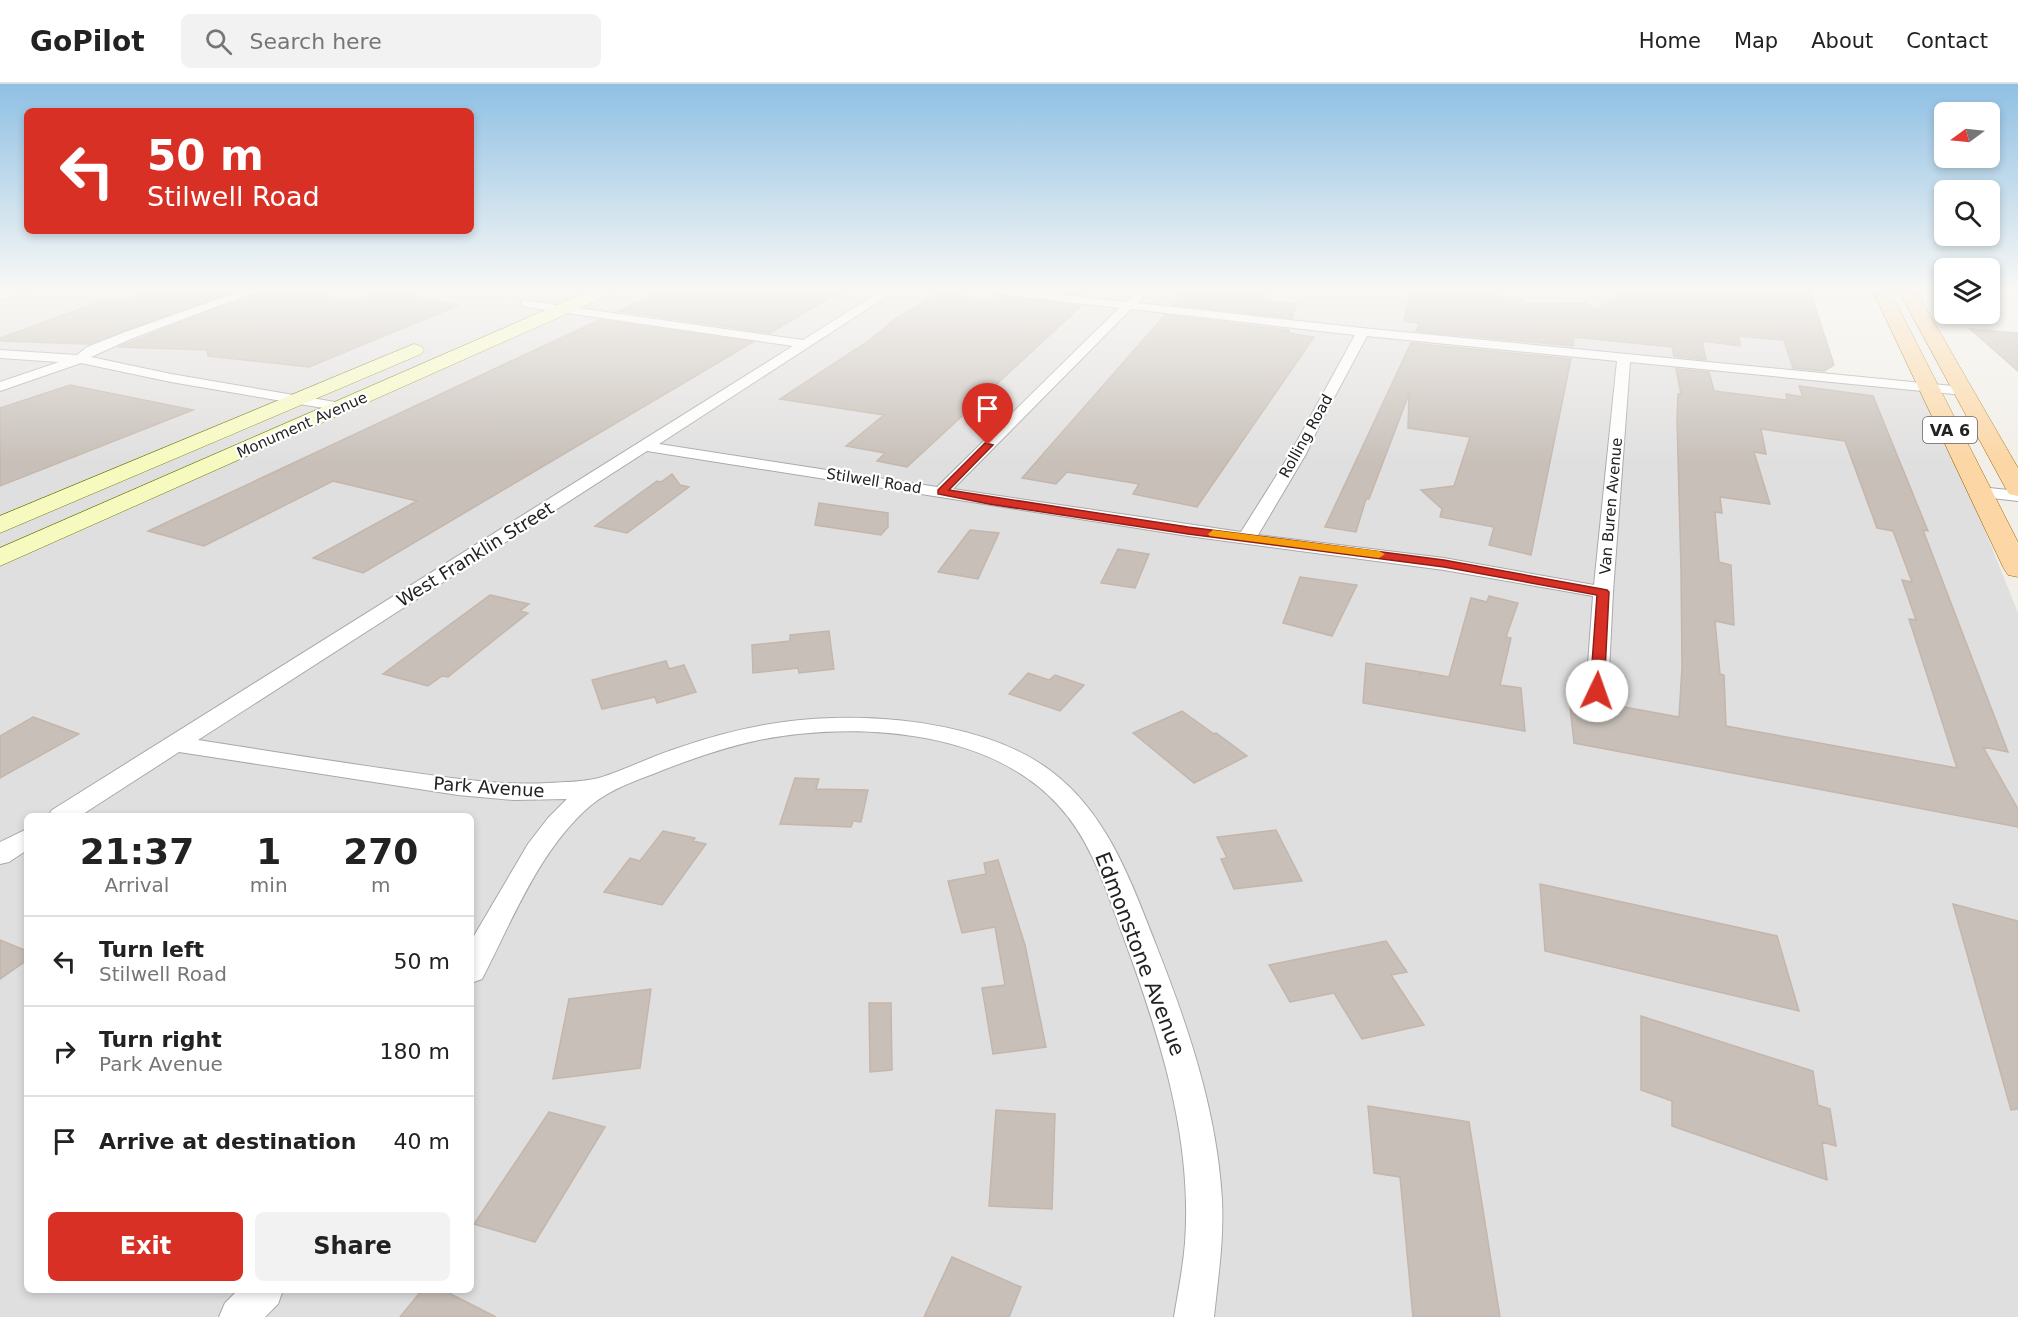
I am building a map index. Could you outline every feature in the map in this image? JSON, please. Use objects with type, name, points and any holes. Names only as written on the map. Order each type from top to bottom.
[{"type":"main road","name":"VA 6","points":[[1909,349],[2018,569]]},
{"type":"main road","name":"VA 6","points":[[1939,349],[2018,489]]},
{"type":"street","points":[[0,387],[80,359],[96,349]]},
{"type":"street","name":"Monument Avenue","points":[[0,525],[418,349]]},
{"type":"street","name":"Monument Avenue","points":[[0,558],[341,407],[460,349]]},
{"type":"street","name":"West Franklin Street","points":[[66,813],[799,349]]},
{"type":"street","points":[[941,492],[1086,349]]},
{"type":"street","name":"Rolling Road","points":[[1247,538],[1298,454],[1313,422],[1355,349]]},
{"type":"street","points":[[1529,349],[1963,391]]},
{"type":"street","points":[[0,354],[80,359],[341,407]]},
{"type":"street","name":"Van Buren Avenue","points":[[1597,691],[1603,592],[1624,358]]},
{"type":"street","name":"Stilwell Road","points":[[644,446],[989,501],[1444,564],[1603,592]]},
{"type":"street","points":[[1980,492],[2018,496]]},
{"type":"street","name":"Edmonstone Avenue","points":[[606,784],[688,752],[747,736],[796,727],[849,725],[894,728],[957,738],[1018,761],[1066,797],[1089,827],[1112,871],[1182,1061],[1200,1150],[1204,1241],[1194,1317]]},
{"type":"street","name":"Park Avenue","points":[[175,744],[448,786],[495,791],[551,793],[606,784]]},
{"type":"street","name":"Park Avenue","points":[[474,965],[535,852],[556,824],[583,798],[606,784]]},
{"type":"street","points":[[0,855],[24,839]]},
{"type":"street","points":[[239,1317],[261,1293]]},
{"type":"shaded area","points":[[0,349],[1804,349],[1811,370],[1927,385],[2018,613],[2018,1317],[0,1317]]},
{"type":"building","points":[[164,349],[354,349],[309,367],[208,356],[207,350]]},
{"type":"building","points":[[538,349],[742,349],[363,573],[313,558],[417,501],[333,481],[204,546],[148,531]]},
{"type":"building","points":[[857,349],[1035,349],[907,467],[877,461],[885,453],[846,446],[884,415],[780,399]]},
{"type":"building","points":[[1136,349],[1306,349],[1197,507],[1133,494],[1139,484],[1067,472],[1056,484],[1022,478]]},
{"type":"building","points":[[1408,349],[1466,349],[1571,359],[1531,555],[1489,545],[1494,527],[1440,517],[1442,509],[1421,490],[1454,486],[1470,437],[1408,428],[1409,394],[1369,499],[1366,499],[1356,532],[1325,527]]},
{"type":"building","points":[[1672,349],[1704,349],[1706,360],[1674,356]]},
{"type":"building","points":[[1787,349],[1829,349],[1834,365],[1824,371],[1793,368]]},
{"type":"building","points":[[1992,349],[2018,349],[2018,371]]},
{"type":"building","points":[[1676,369],[1709,372],[1714,391],[1787,400],[1786,394],[1803,397],[1799,386],[1873,396],[1928,531],[1923,530],[2008,752],[1983,747],[2018,809],[2018,827],[1574,743],[1569,697],[1679,717],[1682,667],[1677,419],[1678,394],[1681,394]],"holes":[[[1761,429],[1845,441],[1877,528],[1893,531],[1912,582],[1902,580],[1916,620],[1909,619],[1957,768],[1726,726],[1724,675],[1720,674],[1715,621],[1734,625],[1731,565],[1719,562],[1715,512],[1722,513],[1720,497],[1770,504],[1754,452],[1766,454]]]},
{"type":"building","points":[[70,385],[193,410],[0,486],[0,408]]},
{"type":"building","points":[[672,474],[680,485],[689,487],[627,533],[595,526],[657,481],[661,482]]},
{"type":"building","points":[[819,503],[888,513],[888,527],[881,535],[815,525]]},
{"type":"building","points":[[970,530],[999,533],[978,579],[938,572]]},
{"type":"building","points":[[1118,549],[1149,554],[1135,588],[1101,583]]},
{"type":"building","points":[[1300,577],[1357,585],[1332,636],[1283,623]]},
{"type":"building","points":[[490,595],[529,604],[520,611],[528,613],[448,677],[442,676],[428,686],[383,674]]},
{"type":"building","points":[[1489,596],[1518,603],[1506,637],[1511,638],[1500,685],[1521,688],[1525,731],[1363,703],[1366,663],[1420,672],[1420,675],[1422,672],[1449,677],[1471,598],[1487,602]]},
{"type":"building","points":[[829,631],[834,669],[799,673],[798,668],[753,673],[752,645],[790,641],[790,635]]},
{"type":"building","points":[[666,661],[669,669],[684,665],[696,692],[657,703],[655,697],[602,709],[592,680]]},
{"type":"building","points":[[1028,673],[1049,680],[1055,675],[1084,685],[1060,711],[1009,694]]},
{"type":"building","points":[[1182,711],[1247,756],[1194,783],[1133,733]]},
{"type":"building","points":[[33,717],[79,734],[0,778],[0,736]]},
{"type":"building","points":[[795,778],[819,779],[816,789],[868,790],[861,822],[853,821],[851,827],[780,824]]},
{"type":"building","points":[[1276,830],[1302,881],[1234,889],[1221,859],[1227,858],[1217,837]]},
{"type":"building","points":[[663,831],[695,838],[693,841],[706,844],[662,905],[604,892],[630,858],[640,861]]},
{"type":"building","points":[[998,860],[1025,945],[1046,1047],[993,1054],[982,988],[1005,985],[995,927],[962,933],[948,881],[986,874],[984,863]]},
{"type":"building","points":[[1540,884],[1777,936],[1799,1011],[1545,951]]},
{"type":"building","points":[[1953,904],[2018,921],[2018,1109],[2011,1110]]},
{"type":"building","points":[[0,940],[24,950],[24,962],[0,979]]},
{"type":"building","points":[[1386,941],[1407,972],[1391,975],[1424,1025],[1362,1039],[1334,993],[1290,1002],[1269,965]]},
{"type":"building","points":[[651,989],[640,1068],[553,1079],[569,999]]},
{"type":"building","points":[[869,1003],[891,1003],[892,1070],[870,1072]]},
{"type":"building","points":[[1641,1016],[1813,1071],[1818,1105],[1830,1109],[1836,1146],[1822,1142],[1827,1180],[1672,1126],[1672,1101],[1641,1090]]},
{"type":"building","points":[[1368,1106],[1469,1122],[1500,1317],[1413,1317],[1400,1177],[1374,1173]]},
{"type":"building","points":[[996,1110],[1055,1114],[1052,1209],[989,1206]]},
{"type":"building","points":[[549,1112],[605,1127],[535,1242],[474,1224]]},
{"type":"building","points":[[952,1257],[1021,1287],[1009,1317],[924,1317]]},
{"type":"building","points":[[420,1293],[449,1293],[496,1317],[400,1317]]},
{"type":"slow traffic","points":[[1213,534],[1379,554]]},
{"type":"route","points":[[988,445],[941,492],[1188,531],[1444,564],[1603,592],[1597,691]]}]
